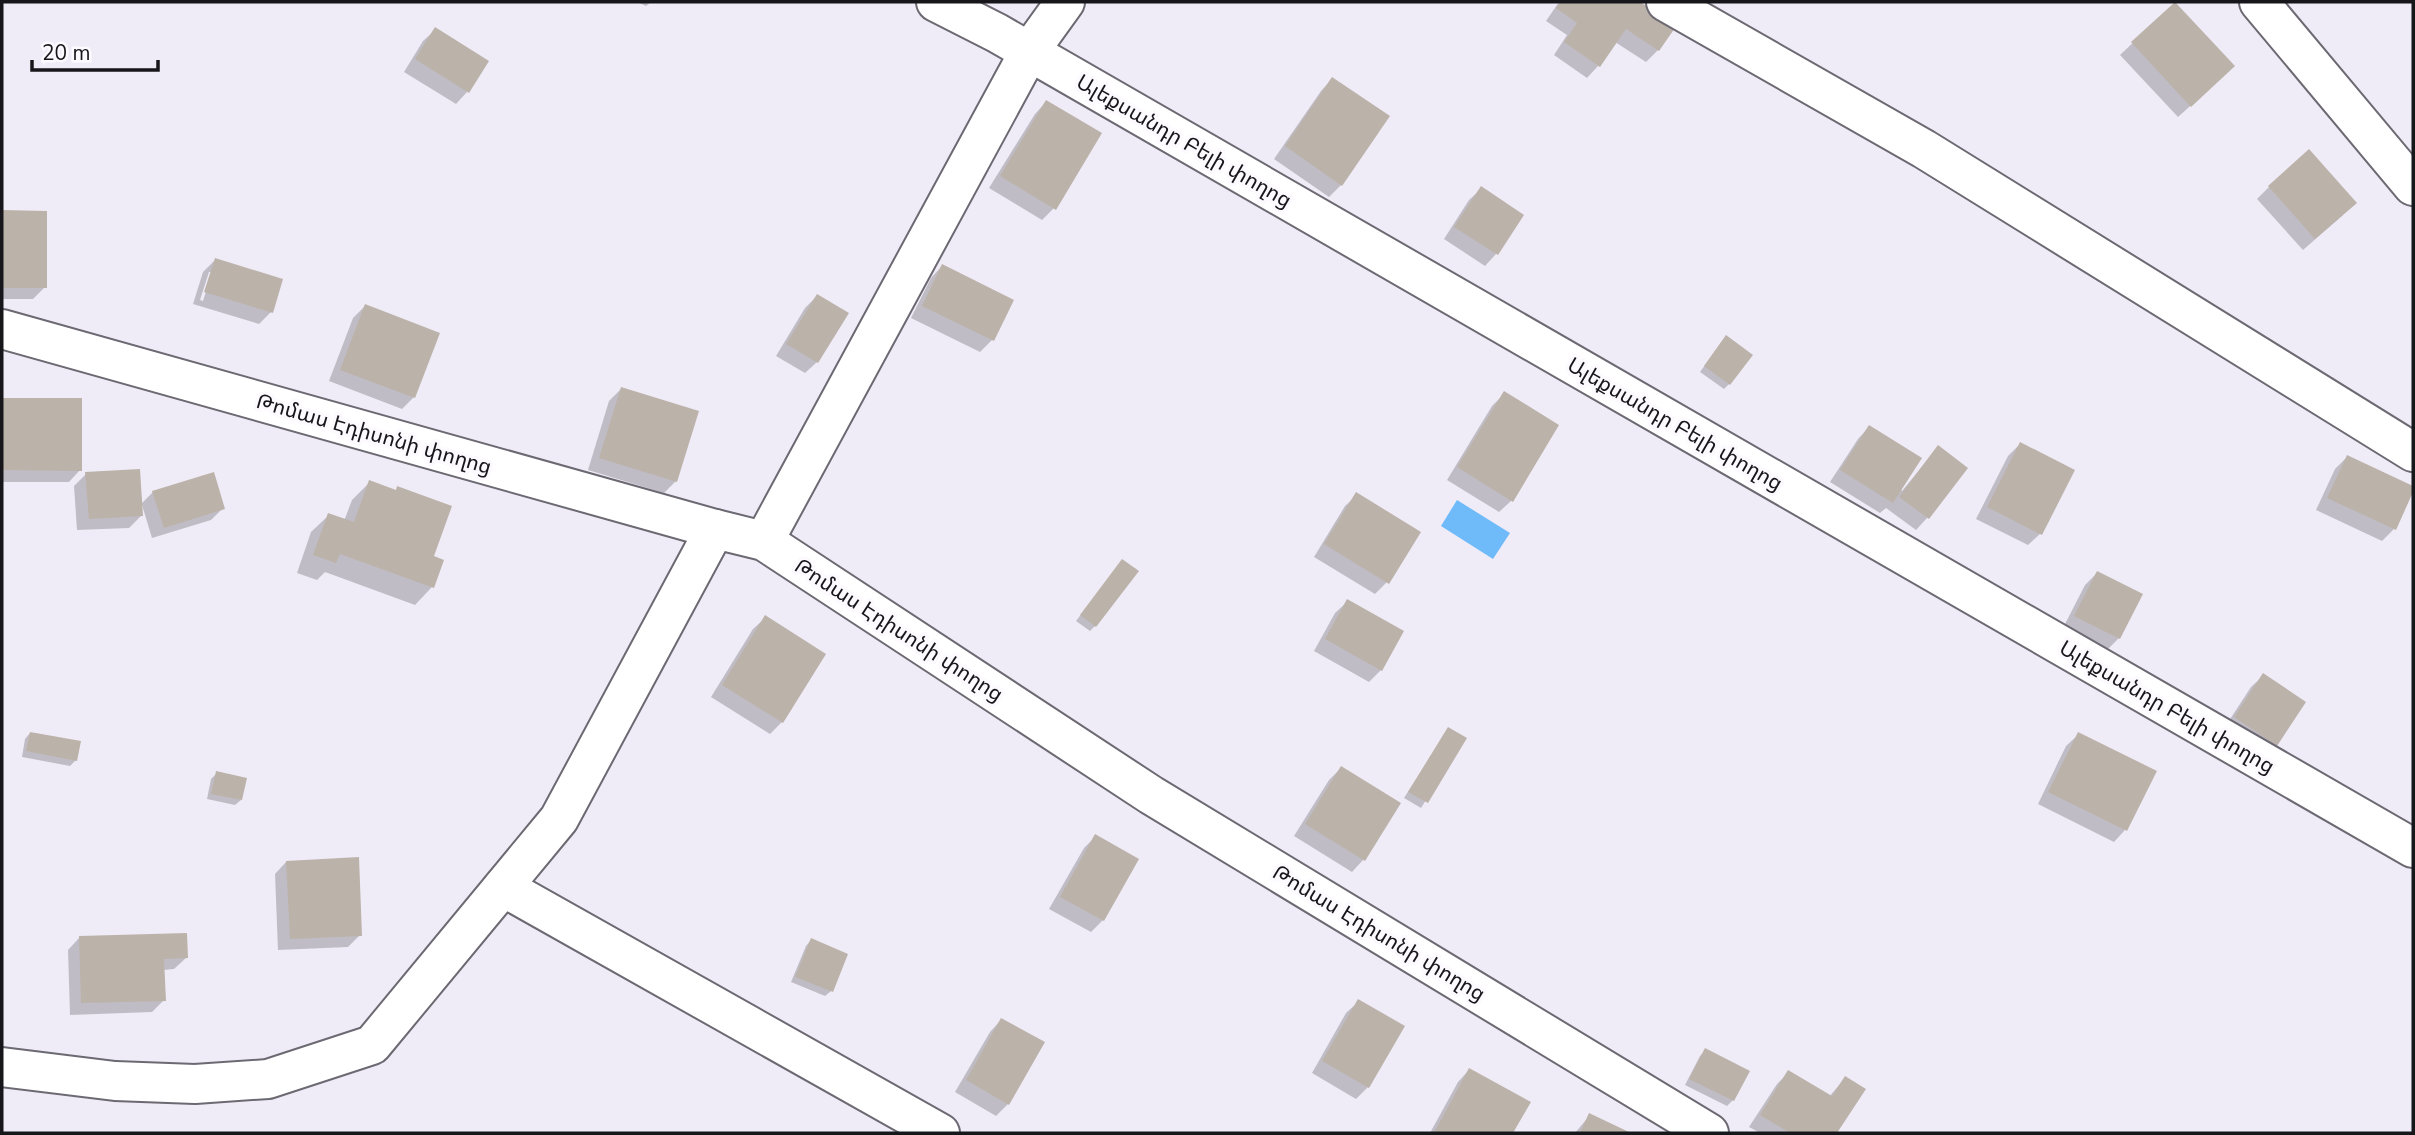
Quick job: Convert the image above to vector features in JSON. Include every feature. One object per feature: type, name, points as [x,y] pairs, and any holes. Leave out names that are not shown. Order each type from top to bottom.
[{"type":"street","name":"Ալեքսանդր Բելի փողոց","points":[[936,2],[1029,52],[2413,848]]},
{"type":"street","points":[[764,541],[1029,52],[1065,2]]},
{"type":"street","points":[[1666,2],[1924,149],[2413,452]]},
{"type":"street","points":[[2259,2],[2413,186]]},
{"type":"street","name":"Թոմաս Էդիսոնի փողոց","points":[[2,329],[715,530],[764,541],[1151,795],[1709,1133]]},
{"type":"street","points":[[2,1067],[115,1081],[195,1084],[268,1079],[372,1045],[559,819],[715,530]]},
{"type":"street","points":[[503,887],[940,1133]]},
{"type":"water","points":[[1457,500],[1510,533],[1493,559],[1441,526]]},
{"type":"building","points":[[1561,2],[1640,2],[1677,25],[1659,51],[1626,29],[1600,67],[1564,42],[1577,23],[1556,8]]},
{"type":"building","points":[[2175,2],[2235,66],[2191,107],[2131,42]]},
{"type":"building","points":[[435,27],[489,61],[469,93],[415,59]]},
{"type":"building","points":[[1332,77],[1390,116],[1342,186],[1285,146]]},
{"type":"building","points":[[1046,100],[1102,133],[1056,210],[1000,176]]},
{"type":"building","points":[[2309,149],[2357,203],[2315,239],[2268,186]]},
{"type":"building","points":[[1481,186],[1524,215],[1498,255],[1454,227]]},
{"type":"building","points":[[2,210],[47,211],[47,288],[2,288]]},
{"type":"building","points":[[215,258],[283,279],[273,313],[204,292]]},
{"type":"building","points":[[942,264],[1014,300],[994,341],[922,306]]},
{"type":"building","points":[[817,294],[849,313],[818,363],[786,344]]},
{"type":"building","points":[[365,304],[440,333],[415,398],[340,370]]},
{"type":"building","points":[[1726,335],[1753,355],[1730,385],[1704,366]]},
{"type":"building","points":[[621,387],[699,411],[677,482],[599,458]]},
{"type":"building","points":[[1504,391],[1559,425],[1513,502],[1457,467]]},
{"type":"building","points":[[2,398],[82,398],[82,471],[2,470]]},
{"type":"building","points":[[1869,425],[1922,458],[1893,503],[1840,470]]},
{"type":"building","points":[[2020,442],[2075,470],[2042,535],[1987,507]]},
{"type":"building","points":[[1938,445],[1968,468],[1929,519],[1899,497]]},
{"type":"building","points":[[2347,455],[2413,486],[2413,492],[2396,530],[2327,498]]},
{"type":"building","points":[[140,469],[143,516],[89,519],[85,472]]},
{"type":"building","points":[[214,472],[225,509],[164,528],[152,491]]},
{"type":"building","points":[[369,480],[396,490],[397,486],[452,506],[434,556],[444,560],[434,588],[340,554],[336,563],[313,555],[328,513],[354,522]]},
{"type":"building","points":[[1356,492],[1421,532],[1389,584],[1324,544]]},
{"type":"building","points":[[1122,559],[1139,571],[1096,627],[1080,615]]},
{"type":"building","points":[[2097,571],[2143,594],[2120,639],[2074,616]]},
{"type":"building","points":[[1347,599],[1404,631],[1382,671],[1325,639]]},
{"type":"building","points":[[765,615],[826,654],[783,723],[722,685]]},
{"type":"building","points":[[2263,673],[2306,702],[2277,746],[2234,717]]},
{"type":"building","points":[[1448,727],[1467,738],[1428,803],[1408,792]]},
{"type":"building","points":[[30,732],[81,741],[77,761],[26,751]]},
{"type":"building","points":[[2078,732],[2157,771],[2127,831],[2048,792]]},
{"type":"building","points":[[1341,766],[1401,803],[1365,861],[1305,824]]},
{"type":"building","points":[[216,771],[247,778],[242,800],[211,794]]},
{"type":"building","points":[[1095,834],[1139,859],[1104,921],[1060,897]]},
{"type":"building","points":[[359,857],[362,936],[290,939],[286,861]]},
{"type":"building","points":[[187,933],[188,958],[164,959],[166,1001],[81,1003],[79,936]]},
{"type":"building","points":[[811,938],[848,954],[833,992],[795,977]]},
{"type":"building","points":[[1358,999],[1405,1026],[1369,1088],[1322,1061]]},
{"type":"building","points":[[1001,1018],[1045,1042],[1009,1105],[966,1080]]},
{"type":"building","points":[[1705,1048],[1750,1071],[1734,1101],[1689,1079]]},
{"type":"building","points":[[1469,1068],[1531,1102],[1513,1133],[1434,1133]]},
{"type":"building","points":[[1788,1070],[1832,1096],[1845,1076],[1866,1089],[1837,1133],[1790,1133],[1760,1115]]},
{"type":"building","points":[[1589,1113],[1631,1133],[1580,1133]]}]
